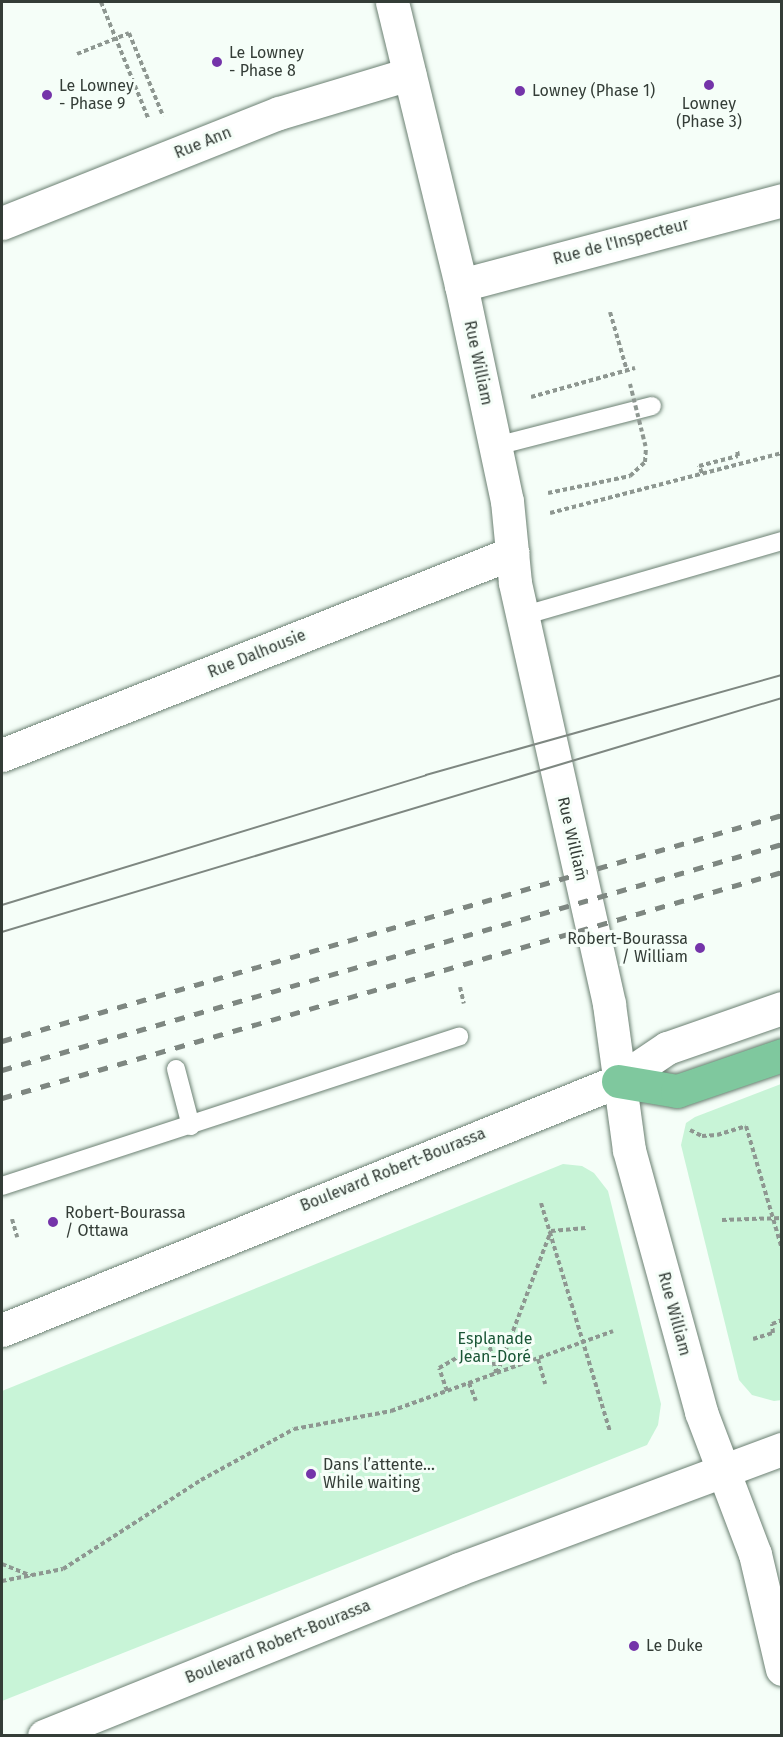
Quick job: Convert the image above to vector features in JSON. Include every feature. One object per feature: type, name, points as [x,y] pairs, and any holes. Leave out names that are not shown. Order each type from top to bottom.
[{"type":"highway","points":[[618,1080],[677,1091],[782,1055]]},
{"type":"street","name":"Rue William","points":[[392,2],[461,285],[496,446],[507,501],[522,616],[609,1004],[618,1080],[637,1180],[701,1412],[755,1554],[782,1669]]},
{"type":"street","name":"Rue Ann","points":[[2,223],[279,113],[409,74]]},
{"type":"street","name":"Rue de l'Inspecteur","points":[[461,285],[782,200]]},
{"type":"street","name":"Rue Dalhousie","points":[[2,755],[512,553]]},
{"type":"street","name":"Boulevard Robert-Bourassa","points":[[2,1330],[618,1080],[668,1048],[782,1008]]},
{"type":"street","name":"Boulevard Robert-Bourassa","points":[[44,1736],[459,1569],[723,1468],[782,1449]]},
{"type":"lane","points":[[496,446],[652,406]]},
{"type":"lane","points":[[522,616],[782,541]]},
{"type":"lane","points":[[2,1185],[191,1126],[459,1037]]},
{"type":"lane","points":[[176,1069],[191,1126]]},
{"type":"path","points":[[101,2],[151,124]]},
{"type":"path","points":[[77,54],[129,33],[164,119]]},
{"type":"path","points":[[543,494],[630,476],[645,462],[646,448],[610,312]]},
{"type":"path","points":[[531,397],[635,368]]},
{"type":"path","points":[[702,473],[699,466],[738,456],[737,450]]},
{"type":"path","points":[[546,514],[782,453]]},
{"type":"path","points":[[690,1130],[702,1136],[717,1135],[746,1126],[782,1250]]},
{"type":"path","points":[[541,1203],[610,1431]]},
{"type":"path","points":[[722,1220],[782,1218]]},
{"type":"path","points":[[551,1231],[586,1228]]},
{"type":"path","points":[[496,1373],[551,1231]]},
{"type":"path","points":[[753,1339],[773,1333],[772,1324],[782,1320]]},
{"type":"path","points":[[2,1581],[63,1569],[201,1480],[294,1429],[391,1411],[613,1331]]},
{"type":"path","points":[[447,1391],[439,1368],[488,1340],[496,1373]]},
{"type":"path","points":[[538,1359],[545,1384]]},
{"type":"path","points":[[469,1383],[476,1401]]},
{"type":"path","points":[[2,1564],[32,1576]]},
{"type":"green space","points":[[781,1084],[782,1400],[774,1401],[752,1395],[739,1380],[681,1145],[686,1123],[695,1117]]},
{"type":"green space","name":"Esplanade Jean-Doré","points":[[563,1164],[582,1166],[594,1173],[608,1191],[661,1404],[658,1425],[647,1445],[2,1701],[2,1391]]},
{"type":"tram line","points":[[2,905],[426,775],[782,675]]},
{"type":"tram line","points":[[2,932],[782,698]]},
{"type":"railway","points":[[2,1041],[782,815]]},
{"type":"railway","points":[[2,1070],[782,844]]},
{"type":"railway","points":[[2,1098],[782,872]]},
{"type":"place","name":"Le Lowney - Phase 8","points":[[217,62]]},
{"type":"place","name":"Lowney (Phase 3)","points":[[709,85]]},
{"type":"place","name":"Lowney (Phase 1)","points":[[520,91]]},
{"type":"place","name":"Le Lowney - Phase 9","points":[[47,95]]},
{"type":"place","name":"Robert-Bourassa / William","points":[[700,948]]},
{"type":"place","name":"Robert-Bourassa / Ottawa","points":[[53,1222]]},
{"type":"place","name":"Dans l’attente… While waiting","points":[[311,1474]]},
{"type":"place","name":"Le Duke","points":[[634,1646]]}]
